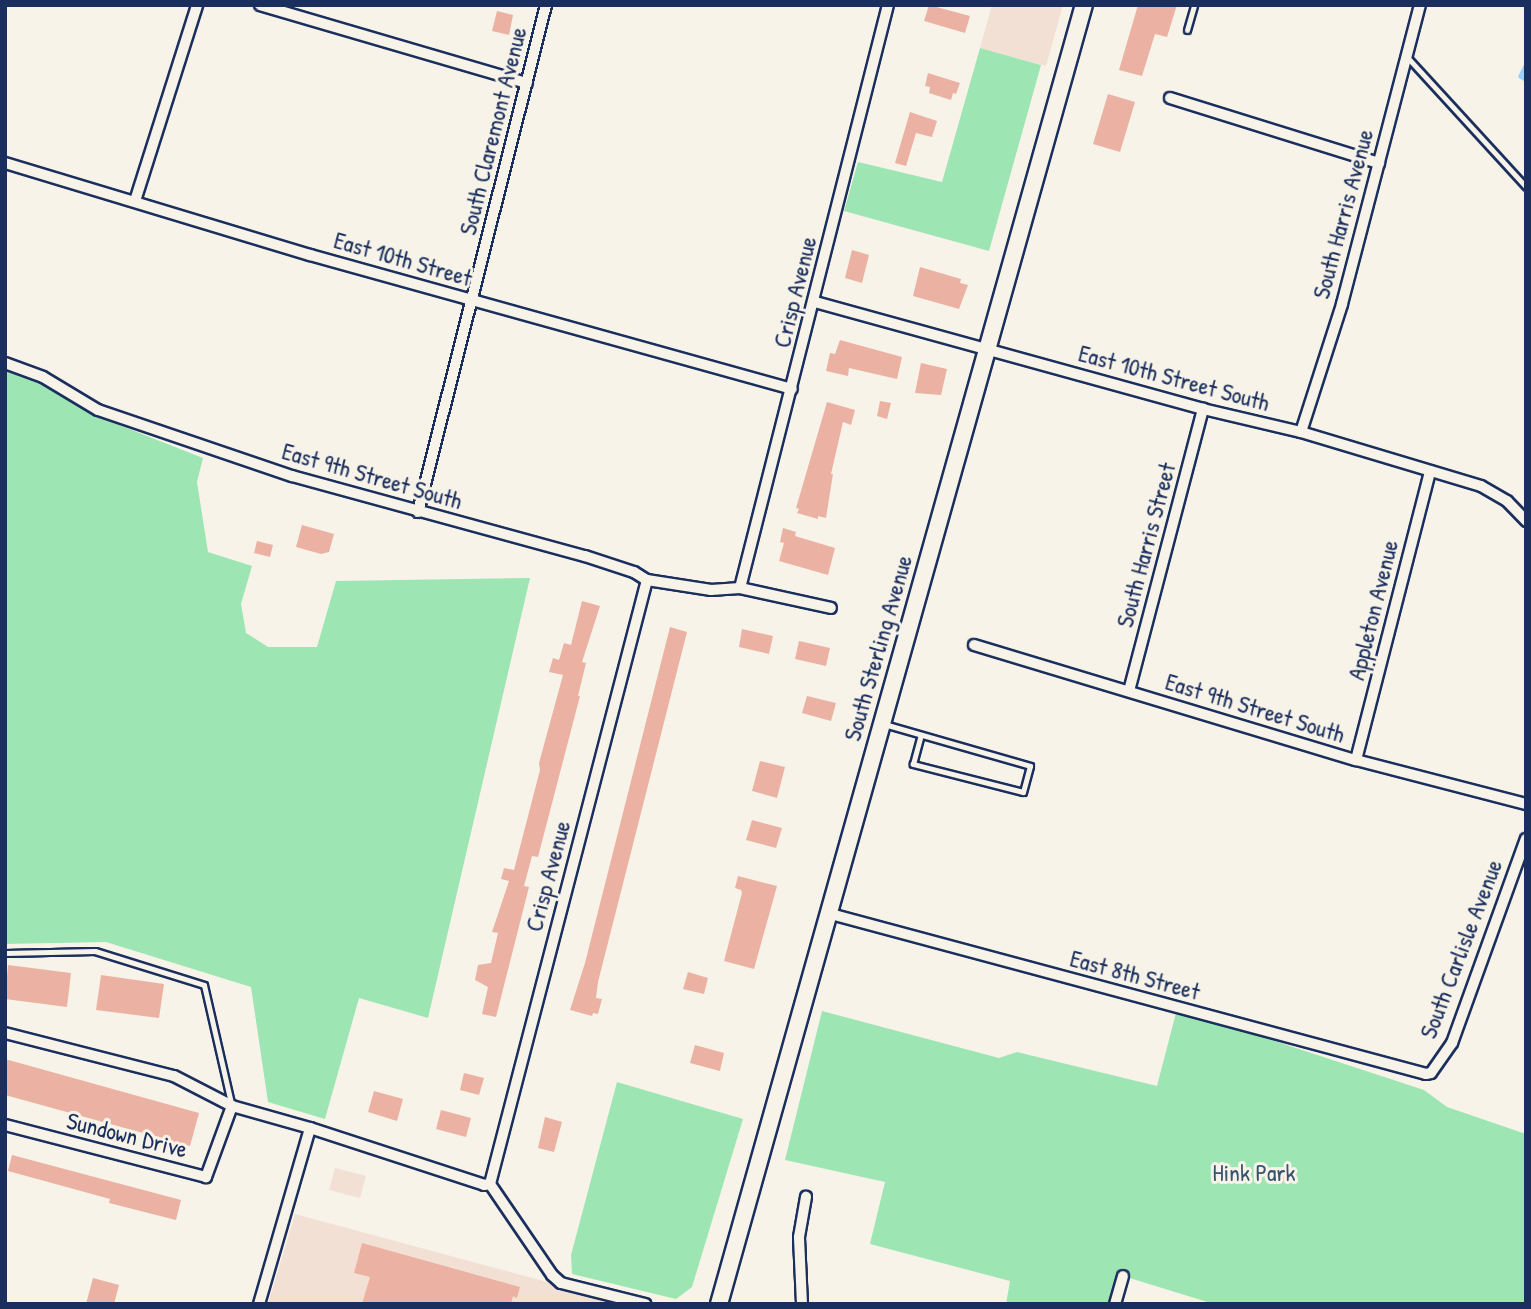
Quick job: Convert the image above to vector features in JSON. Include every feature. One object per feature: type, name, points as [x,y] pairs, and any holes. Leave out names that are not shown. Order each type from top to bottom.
[{"type":"main road","name":"South Sterling Avenue","points":[[719,1304],[1082,6]]},
{"type":"street","points":[[135,201],[197,5]]},
{"type":"street","points":[[260,5],[527,83]]},
{"type":"street","name":"South Claremont Avenue","points":[[418,512],[547,5]]},
{"type":"street","name":"Crisp Avenue","points":[[740,588],[815,302],[888,5]]},
{"type":"street","name":"South Harris Avenue","points":[[1301,432],[1342,304],[1420,5]]},
{"type":"street","points":[[1170,98],[1379,163]]},
{"type":"street","name":"East 10th Street","points":[[5,163],[472,300],[792,389]]},
{"type":"street","name":"East 10th Street South","points":[[815,302],[1203,409],[1301,432],[1481,486],[1507,501],[1526,521]]},
{"type":"street","name":"East 9th Street South","points":[[5,363],[43,377],[98,410],[138,426],[292,477],[585,556],[634,572],[647,580],[711,590],[740,588],[831,608]]},
{"type":"street","name":"South Harris Street","points":[[1129,691],[1203,409]]},
{"type":"street","name":"Appleton Avenue","points":[[1356,760],[1430,471]]},
{"type":"street","name":"Crisp Avenue","points":[[490,1184],[647,580]]},
{"type":"street","name":"East 9th Street South","points":[[974,645],[1356,760],[1526,804]]},
{"type":"street","name":"South Carlisle Avenue","points":[[1431,1073],[1452,1043],[1526,839]]},
{"type":"street","name":"East 8th Street","points":[[827,913],[1203,1016],[1426,1074],[1431,1073]]},
{"type":"street","points":[[5,1033],[174,1076],[232,1106],[310,1128],[484,1185],[490,1184],[552,1275],[561,1283],[645,1304]]},
{"type":"street","name":"Sundown Drive","points":[[5,1125],[206,1177],[232,1106]]},
{"type":"street","points":[[259,1304],[310,1128]]},
{"type":"street","points":[[802,1304],[799,1237],[806,1197]]},
{"type":"street","points":[[1115,1304],[1123,1276]]},
{"type":"lane","points":[[1187,30],[1194,5]]},
{"type":"lane","points":[[1407,58],[1526,187]]},
{"type":"lane","points":[[881,723],[1030,766],[1023,792],[913,764],[921,735]]},
{"type":"lane","points":[[5,953],[95,951],[204,985],[232,1106]]},
{"type":"shaded area","points":[[992,5],[1063,5],[1046,66],[980,48]]},
{"type":"shaded area","points":[[335,1168],[366,1176],[360,1198],[329,1190]]},
{"type":"shaded area","points":[[295,1214],[629,1304],[268,1304]]},
{"type":"green space","points":[[980,48],[1041,65],[989,251],[844,211],[858,162],[942,182]]},
{"type":"green space","points":[[5,369],[44,382],[109,421],[203,458],[197,482],[208,552],[252,566],[241,604],[246,633],[268,647],[317,647],[336,581],[530,578],[428,1018],[359,998],[325,1119],[268,1102],[251,987],[106,942],[5,944]]},
{"type":"green space","name":"Hink Park","points":[[1177,1009],[1424,1090],[1447,1107],[1526,1134],[1526,1304],[1214,1304],[1123,1276],[1115,1304],[1006,1304],[1010,1281],[870,1244],[885,1182],[785,1160],[822,1011],[999,1058],[1017,1052],[1157,1086]]},
{"type":"green space","points":[[617,1082],[743,1119],[692,1287],[676,1299],[572,1274],[571,1255]]},
{"type":"building","points":[[929,5],[970,16],[965,33],[924,21]]},
{"type":"building","points":[[1138,5],[1177,5],[1167,37],[1155,34],[1142,76],[1119,70]]},
{"type":"building","points":[[497,11],[513,15],[509,35],[492,31]]},
{"type":"building","points":[[928,73],[960,83],[951,100],[929,93],[930,87],[925,86]]},
{"type":"building","points":[[1108,94],[1135,102],[1120,152],[1093,144]]},
{"type":"building","points":[[910,112],[937,121],[932,137],[916,133],[906,166],[895,163]]},
{"type":"building","points":[[852,250],[869,255],[862,283],[845,278]]},
{"type":"building","points":[[920,267],[961,279],[960,283],[968,285],[959,309],[913,296]]},
{"type":"building","points":[[840,340],[902,357],[897,379],[849,368],[848,376],[826,371],[830,353],[835,354]]},
{"type":"building","points":[[921,363],[947,369],[941,395],[915,393]]},
{"type":"building","points":[[880,401],[891,403],[887,419],[877,416]]},
{"type":"building","points":[[827,402],[855,410],[851,425],[843,422],[831,474],[826,518],[818,516],[818,519],[797,513],[799,509],[796,508]]},
{"type":"building","points":[[302,525],[334,534],[329,552],[321,554],[296,547]]},
{"type":"building","points":[[783,528],[796,532],[795,536],[835,548],[828,575],[779,561],[784,543],[780,542]]},
{"type":"building","points":[[257,541],[273,545],[270,557],[254,553]]},
{"type":"building","points":[[582,601],[600,606],[582,662],[586,663],[580,696],[538,857],[532,856],[524,886],[529,887],[496,1017],[482,1014],[488,987],[475,980],[478,965],[491,963],[498,933],[492,932],[509,881],[501,879],[504,868],[514,870],[540,770],[539,763],[563,675],[549,672],[553,658],[559,660],[564,643],[571,645]]},
{"type":"building","points":[[670,627],[687,632],[598,982],[596,998],[602,999],[598,1014],[593,1013],[592,1016],[570,1010],[585,963]]},
{"type":"building","points":[[742,629],[773,636],[769,654],[739,647]]},
{"type":"building","points":[[799,641],[830,648],[826,666],[795,659]]},
{"type":"building","points":[[807,696],[836,703],[831,721],[802,713]]},
{"type":"building","points":[[760,761],[785,767],[777,798],[752,791]]},
{"type":"building","points":[[752,820],[782,828],[776,848],[746,840]]},
{"type":"building","points":[[738,876],[777,886],[754,969],[724,961],[742,893],[735,888]]},
{"type":"building","points":[[8,965],[71,973],[67,1007],[5,999]]},
{"type":"building","points":[[688,972],[708,978],[704,994],[683,989]]},
{"type":"building","points":[[101,975],[164,984],[159,1018],[96,1010]]},
{"type":"building","points":[[695,1045],[724,1053],[720,1071],[690,1063]]},
{"type":"building","points":[[5,1059],[199,1113],[190,1146],[5,1095]]},
{"type":"building","points":[[464,1073],[484,1078],[479,1095],[460,1090]]},
{"type":"building","points":[[374,1091],[403,1099],[397,1121],[368,1112]]},
{"type":"building","points":[[441,1110],[471,1118],[466,1137],[436,1129]]},
{"type":"building","points":[[545,1117],[562,1122],[554,1152],[538,1148]]},
{"type":"building","points":[[12,1155],[181,1200],[176,1220],[109,1203],[110,1199],[8,1171]]},
{"type":"building","points":[[362,1243],[520,1287],[517,1298],[513,1296],[511,1304],[362,1304],[370,1277],[354,1273]]},
{"type":"building","points":[[93,1278],[119,1285],[114,1304],[86,1304]]},
{"type":"waterway","points":[[1526,66],[1521,76],[1526,79]]}]
